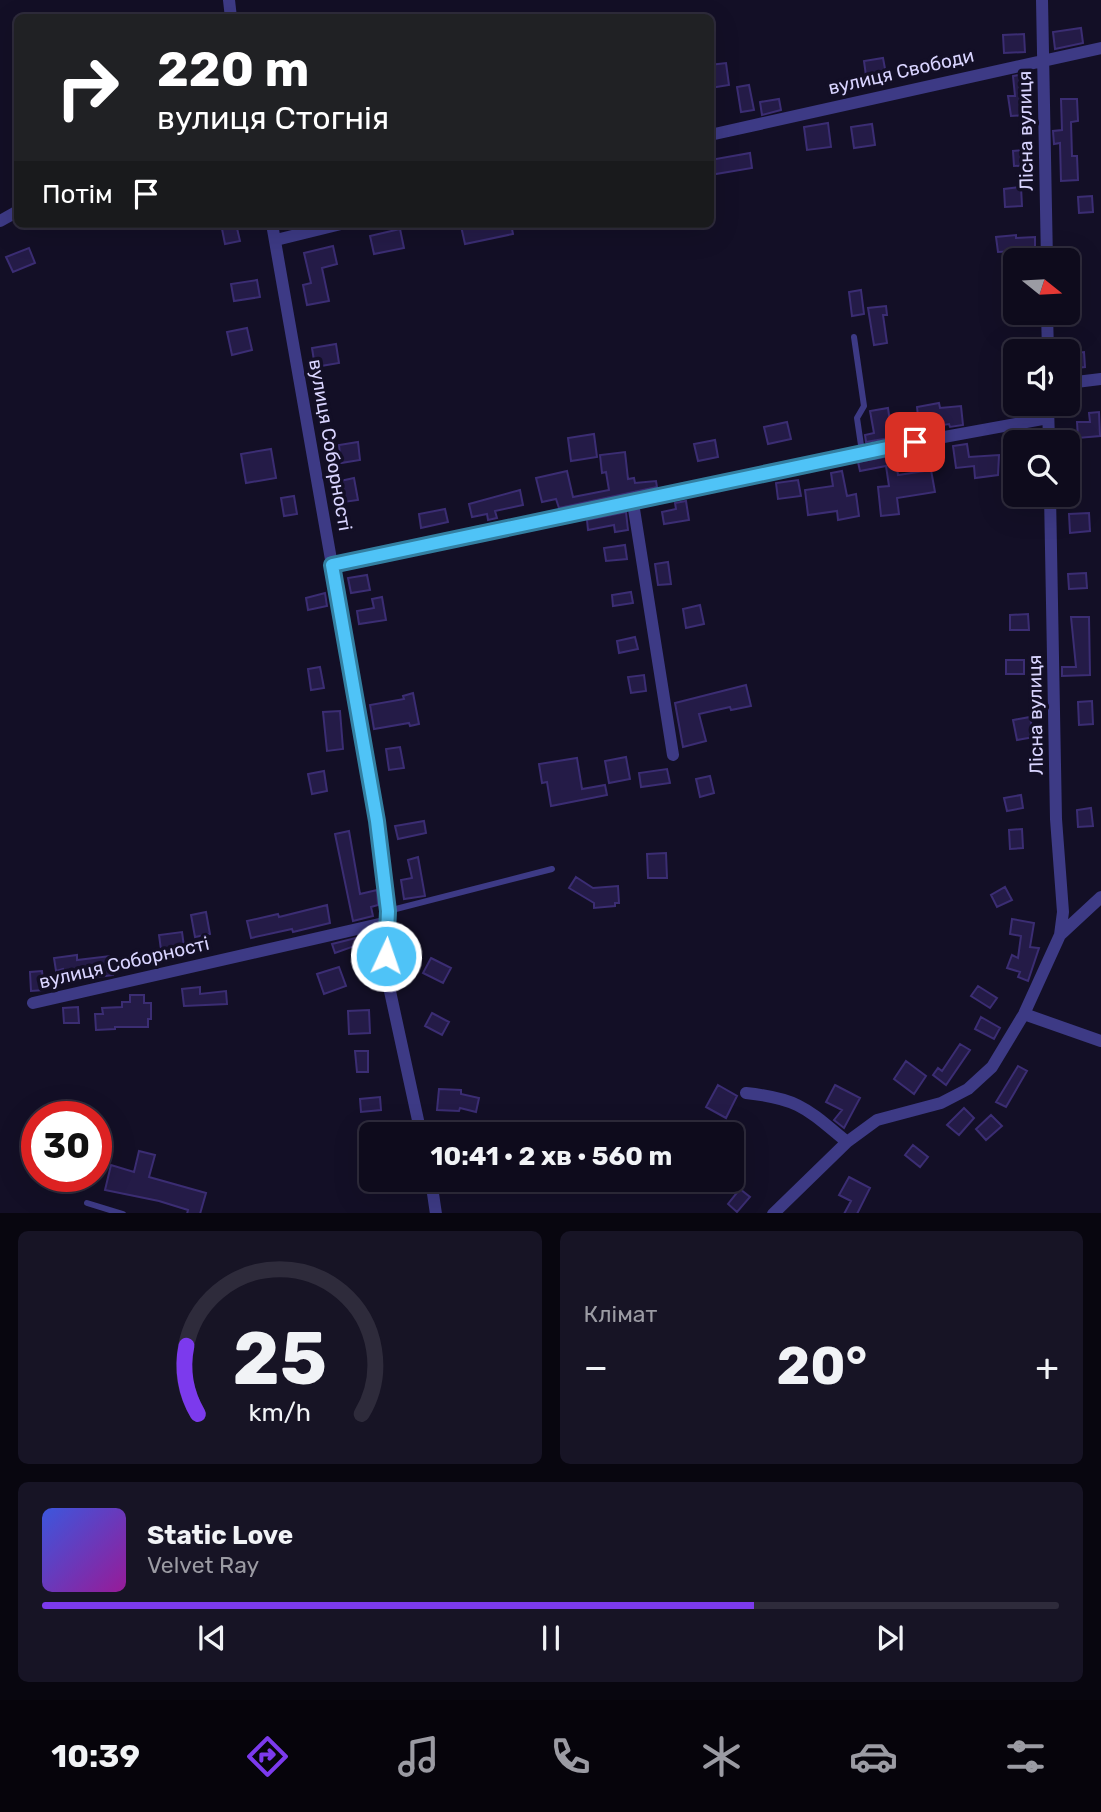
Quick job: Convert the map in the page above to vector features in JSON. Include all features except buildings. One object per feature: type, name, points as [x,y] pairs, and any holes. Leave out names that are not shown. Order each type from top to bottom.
[{"type":"street","name":"Лісна вулиця","points":[[1042,0],[1046,248]]},
{"type":"street","name":"вулиця Свободи","points":[[714,134],[1044,58],[1101,48]]},
{"type":"street","name":"вулиця Соборності","points":[[273,228],[377,821],[388,916],[386,956],[391,1009],[418,1122]]},
{"type":"street","points":[[276,240],[325,228]]},
{"type":"street","points":[[1080,382],[1101,379]]},
{"type":"street","points":[[332,565],[1025,416]]},
{"type":"street","points":[[633,502],[673,755]]},
{"type":"street","name":"Лісна вулиця","points":[[1050,507],[1056,819],[1063,912],[1060,935]]},
{"type":"street","points":[[773,1213],[847,1142],[877,1120],[941,1103],[968,1089],[992,1067],[1024,1014],[1060,935],[1101,897]]},
{"type":"street","name":"вулиця Соборності","points":[[33,1003],[388,916]]},
{"type":"street","points":[[1024,1014],[1101,1041]]},
{"type":"street","points":[[746,1093],[779,1097],[801,1105],[847,1142]]},
{"type":"street","points":[[432,1192],[436,1213]]},
{"type":"lane","points":[[854,337],[864,406],[857,418],[862,452]]},
{"type":"lane","points":[[388,916],[551,869]]},
{"type":"lane","points":[[87,1203],[123,1213]]},
{"type":"route","points":[[386,956],[388,911],[377,821],[332,565],[915,442]]}]
